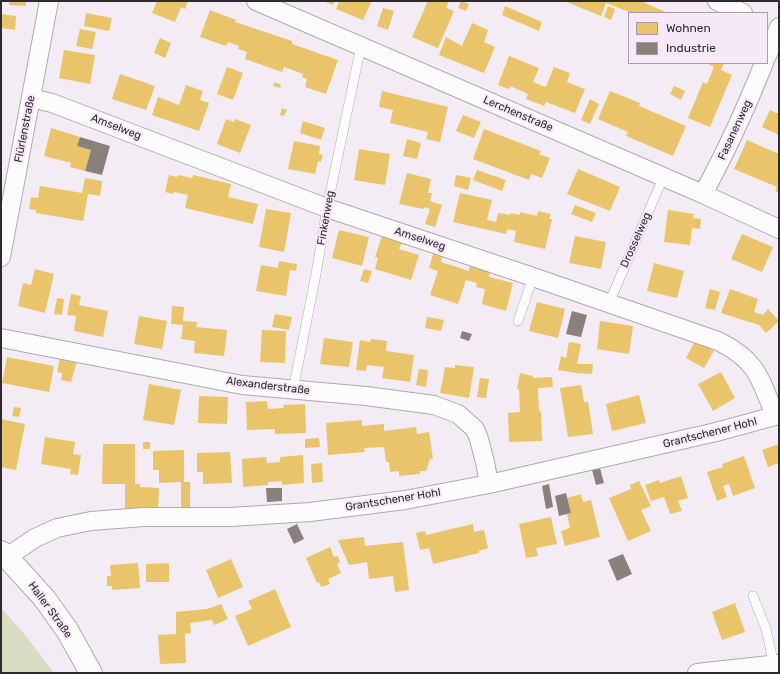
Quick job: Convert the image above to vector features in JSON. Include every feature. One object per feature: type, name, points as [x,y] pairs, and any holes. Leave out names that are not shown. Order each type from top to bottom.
[{"type":"street","name":"Flürlenstraße","points":[[1,257],[49,1]]},
{"type":"street","name":"Lerchenstraße","points":[[256,1],[703,194],[779,229]]},
{"type":"street","points":[[717,1],[741,12]]},
{"type":"street","points":[[768,52],[775,27]]},
{"type":"street","name":"Fasanenweg","points":[[703,194],[725,154],[751,97],[764,64]]},
{"type":"street","name":"Amselweg","points":[[31,98],[52,103],[327,208],[696,332],[718,341],[733,348],[744,357],[755,370],[777,416]]},
{"type":"street","name":"Alexanderstraße","points":[[1,338],[242,385],[366,396],[434,404],[458,414],[475,429],[486,462],[489,484]]},
{"type":"street","name":"Grantschener Hohl","points":[[4,554],[57,528],[91,521],[144,517],[230,517],[310,512],[405,500],[489,484],[716,432],[777,416]]},
{"type":"street","name":"Haller Straße","points":[[4,554],[44,598],[67,630],[91,673]]},
{"type":"street","points":[[697,673],[777,664]]},
{"type":"lane","name":"Finkenweg","points":[[293,390],[316,274],[327,208],[360,46]]},
{"type":"lane","name":"Drosselweg","points":[[609,303],[663,178]]},
{"type":"lane","points":[[518,321],[533,277]]},
{"type":"lane","points":[[753,596],[766,629],[777,664]]},
{"type":"green space","points":[[1,608],[26,636],[54,673],[1,673]]},
{"type":"building: Wohnen","points":[[10,1],[26,1],[26,6],[9,5]]},
{"type":"building: Wohnen","points":[[157,1],[188,1],[185,9],[181,7],[175,22],[152,13]]},
{"type":"building: Wohnen","points":[[323,1],[335,1],[333,5]]},
{"type":"building: Wohnen","points":[[339,1],[372,1],[363,20],[336,9]]},
{"type":"building: Wohnen","points":[[428,1],[449,1],[446,8],[454,11],[438,48],[412,37]]},
{"type":"building: Wohnen","points":[[461,1],[469,4],[466,11],[458,8]]},
{"type":"building: Wohnen","points":[[564,1],[641,1],[666,12],[629,12],[606,3],[601,16]]},
{"type":"building: Wohnen","points":[[505,6],[542,22],[539,31],[502,15]]},
{"type":"building: Wohnen","points":[[608,6],[615,9],[611,20],[604,17]]},
{"type":"building: Wohnen","points":[[383,8],[394,11],[388,30],[377,26]]},
{"type":"building: Wohnen","points":[[210,10],[236,20],[235,22],[292,41],[292,44],[338,60],[326,94],[305,87],[307,79],[302,77],[303,74],[284,67],[282,72],[245,59],[247,52],[238,49],[239,46],[228,42],[226,46],[200,37]]},
{"type":"building: Wohnen","points":[[86,13],[112,18],[109,31],[84,26]]},
{"type":"building: Wohnen","points":[[1,14],[16,16],[15,30],[1,28]]},
{"type":"building: Wohnen","points":[[472,23],[488,30],[484,42],[495,47],[484,73],[439,55],[446,37],[462,46]]},
{"type":"building: Wohnen","points":[[80,29],[96,32],[92,49],[76,46]]},
{"type":"building: Wohnen","points":[[160,38],[171,43],[165,58],[154,53]]},
{"type":"building: Wohnen","points":[[64,50],[95,55],[90,84],[59,78]]},
{"type":"building: Wohnen","points":[[509,56],[539,68],[533,82],[546,87],[554,67],[570,73],[567,82],[585,89],[575,113],[546,102],[544,106],[526,99],[528,94],[510,86],[509,89],[498,85]]},
{"type":"building: Wohnen","points":[[708,64],[724,64],[721,70],[732,75],[710,127],[688,118],[703,82],[707,84],[714,67]]},
{"type":"building: Wohnen","points":[[227,67],[243,73],[233,100],[217,94]]},
{"type":"building: Wohnen","points":[[120,74],[155,86],[146,110],[112,99]]},
{"type":"building: Wohnen","points":[[275,82],[281,85],[280,88],[273,86]]},
{"type":"building: Wohnen","points":[[186,85],[203,91],[200,100],[209,103],[199,131],[152,115],[158,97],[179,105]]},
{"type":"building: Wohnen","points":[[674,86],[685,91],[681,100],[670,94]]},
{"type":"building: Wohnen","points":[[382,91],[448,107],[440,142],[426,139],[428,132],[390,123],[393,110],[379,107]]},
{"type":"building: Wohnen","points":[[610,91],[640,103],[639,106],[686,126],[673,156],[626,136],[628,132],[598,119]]},
{"type":"building: Wohnen","points":[[590,99],[599,104],[590,124],[581,120]]},
{"type":"building: Wohnen","points":[[282,108],[287,110],[284,116],[280,115]]},
{"type":"building: Wohnen","points":[[770,110],[779,114],[779,135],[762,127]]},
{"type":"building: Wohnen","points":[[463,115],[481,122],[474,138],[456,131]]},
{"type":"building: Wohnen","points":[[226,119],[234,122],[235,119],[251,125],[240,153],[217,144]]},
{"type":"building: Wohnen","points":[[303,121],[325,128],[321,140],[300,133]]},
{"type":"building: Wohnen","points":[[51,128],[80,137],[77,146],[91,150],[85,171],[70,167],[71,163],[44,156]]},
{"type":"building: Wohnen","points":[[484,129],[541,151],[539,154],[550,158],[542,178],[531,174],[529,180],[473,159]]},
{"type":"building: Wohnen","points":[[407,139],[421,143],[417,159],[403,156]]},
{"type":"building: Wohnen","points":[[747,140],[779,154],[779,193],[775,191],[777,187],[734,169]]},
{"type":"building: Wohnen","points":[[294,141],[320,146],[319,154],[323,155],[321,162],[318,161],[315,174],[288,169]]},
{"type":"building: Wohnen","points":[[359,149],[390,154],[385,185],[354,180]]},
{"type":"building: Wohnen","points":[[578,169],[620,187],[610,211],[567,194]]},
{"type":"building: Wohnen","points":[[477,170],[506,180],[502,191],[473,180]]},
{"type":"building: Wohnen","points":[[407,173],[431,179],[428,193],[432,193],[430,201],[442,205],[435,227],[425,224],[430,209],[399,204]]},
{"type":"building: Wohnen","points":[[169,175],[192,178],[193,175],[231,184],[228,197],[258,204],[253,224],[185,208],[188,195],[165,192]]},
{"type":"building: Wohnen","points":[[456,175],[471,178],[468,190],[454,186]]},
{"type":"building: Wohnen","points":[[85,178],[102,181],[100,196],[88,194],[83,221],[36,213],[36,210],[29,209],[31,197],[38,198],[40,186],[82,193]]},
{"type":"building: Wohnen","points":[[460,193],[492,200],[487,220],[496,222],[498,213],[520,215],[520,212],[537,216],[538,211],[551,214],[549,219],[552,219],[545,249],[514,242],[516,231],[507,229],[506,234],[453,222]]},
{"type":"building: Wohnen","points":[[575,205],[596,213],[592,222],[571,214]]},
{"type":"building: Wohnen","points":[[266,209],[291,213],[284,252],[259,247]]},
{"type":"building: Wohnen","points":[[668,210],[694,214],[693,218],[701,219],[700,229],[692,228],[690,245],[664,242]]},
{"type":"building: Wohnen","points":[[339,230],[369,237],[362,266],[332,258]]},
{"type":"building: Wohnen","points":[[742,234],[773,247],[762,272],[731,259]]},
{"type":"building: Wohnen","points":[[382,236],[402,242],[399,249],[419,255],[411,280],[375,269],[378,258],[375,257]]},
{"type":"building: Wohnen","points":[[575,236],[606,242],[601,269],[569,263]]},
{"type":"building: Wohnen","points":[[434,251],[443,254],[441,262],[469,271],[470,266],[490,272],[489,277],[513,283],[506,311],[482,304],[485,289],[476,287],[477,283],[466,280],[458,304],[430,295],[438,271],[429,268]]},
{"type":"building: Wohnen","points":[[279,261],[297,264],[296,271],[290,270],[286,296],[256,291],[261,265],[278,268]]},
{"type":"building: Wohnen","points":[[654,263],[684,271],[677,298],[647,291]]},
{"type":"building: Wohnen","points":[[35,269],[54,274],[45,313],[18,306],[23,283],[31,285]]},
{"type":"building: Wohnen","points":[[364,269],[372,271],[368,283],[360,281]]},
{"type":"building: Wohnen","points":[[710,289],[720,292],[715,310],[705,308]]},
{"type":"building: Wohnen","points":[[730,289],[758,299],[754,312],[763,315],[768,309],[779,321],[766,333],[759,325],[721,313]]},
{"type":"building: Wohnen","points":[[71,294],[81,296],[79,305],[108,311],[103,337],[74,331],[76,316],[67,315]]},
{"type":"building: Wohnen","points":[[57,298],[64,299],[62,315],[54,314]]},
{"type":"building: Wohnen","points":[[537,302],[565,309],[558,338],[529,331]]},
{"type":"building: Wohnen","points":[[172,306],[184,307],[183,321],[197,322],[196,327],[227,330],[224,356],[194,353],[195,341],[181,339],[183,325],[171,324]]},
{"type":"building: Wohnen","points":[[275,314],[292,317],[289,330],[272,327]]},
{"type":"building: Wohnen","points":[[139,316],[167,321],[162,349],[134,344]]},
{"type":"building: Wohnen","points":[[427,317],[444,320],[441,331],[425,328]]},
{"type":"building: Wohnen","points":[[600,321],[633,326],[629,354],[597,349]]},
{"type":"building: Wohnen","points":[[262,330],[286,331],[285,363],[260,362]]},
{"type":"building: Wohnen","points":[[324,338],[353,342],[349,367],[320,364]]},
{"type":"building: Wohnen","points":[[371,339],[387,341],[386,351],[414,355],[410,382],[382,378],[384,367],[367,365],[366,371],[356,370],[360,340],[370,342]]},
{"type":"building: Wohnen","points":[[695,341],[714,351],[704,368],[686,358]]},
{"type":"building: Wohnen","points":[[569,342],[581,344],[577,364],[593,364],[592,374],[558,370],[561,356],[566,358]]},
{"type":"building: Wohnen","points":[[7,357],[54,366],[49,392],[2,383]]},
{"type":"building: Wohnen","points":[[60,358],[77,361],[71,382],[61,380],[62,373],[57,372]]},
{"type":"building: Wohnen","points":[[455,365],[474,367],[469,398],[440,393],[445,367],[455,368]]},
{"type":"building: Wohnen","points":[[419,369],[428,370],[426,387],[416,385]]},
{"type":"building: Wohnen","points":[[721,372],[735,398],[713,411],[698,384]]},
{"type":"building: Wohnen","points":[[520,373],[533,376],[533,378],[552,377],[553,387],[538,388],[539,412],[541,411],[542,441],[509,442],[508,413],[520,412],[519,389],[517,389]]},
{"type":"building: Wohnen","points":[[480,378],[489,379],[486,398],[477,397]]},
{"type":"building: Wohnen","points":[[149,384],[181,390],[174,425],[143,420]]},
{"type":"building: Wohnen","points":[[581,385],[584,402],[588,402],[593,434],[568,437],[560,388]]},
{"type":"building: Wohnen","points":[[639,395],[646,423],[612,431],[606,404]]},
{"type":"building: Wohnen","points":[[199,396],[228,397],[227,424],[198,423]]},
{"type":"building: Wohnen","points":[[267,401],[268,409],[284,408],[283,405],[305,404],[306,433],[275,434],[275,429],[247,430],[246,402]]},
{"type":"building: Wohnen","points":[[14,407],[21,408],[19,417],[12,416]]},
{"type":"building: Wohnen","points":[[1,419],[25,424],[16,470],[1,467]]},
{"type":"building: Wohnen","points":[[362,420],[362,426],[384,424],[384,431],[416,427],[417,434],[429,432],[433,459],[430,459],[426,471],[420,471],[420,474],[399,476],[399,471],[390,472],[389,462],[386,462],[384,447],[364,448],[365,452],[328,455],[326,423]]},
{"type":"building: Wohnen","points":[[45,437],[75,442],[73,454],[81,455],[78,475],[70,474],[71,469],[41,464]]},
{"type":"building: Wohnen","points":[[319,438],[320,447],[305,448],[305,439]]},
{"type":"building: Wohnen","points":[[143,442],[150,442],[150,449],[143,449]]},
{"type":"building: Wohnen","points":[[103,444],[135,444],[135,484],[140,484],[140,487],[159,488],[158,509],[125,508],[125,484],[102,484]]},
{"type":"building: Wohnen","points":[[779,444],[779,463],[768,467],[762,450]]},
{"type":"building: Wohnen","points":[[184,450],[184,482],[190,482],[190,508],[181,508],[181,482],[159,483],[159,470],[153,470],[153,451]]},
{"type":"building: Wohnen","points":[[230,452],[232,483],[203,484],[203,472],[197,472],[197,453]]},
{"type":"building: Wohnen","points":[[303,455],[304,483],[282,485],[282,481],[268,482],[268,485],[243,487],[242,459],[266,457],[267,463],[280,462],[280,457]]},
{"type":"building: Wohnen","points":[[744,456],[755,488],[733,496],[729,484],[723,486],[727,497],[717,501],[707,472],[723,467],[722,464]]},
{"type":"building: Wohnen","points":[[322,463],[323,482],[312,483],[311,464]]},
{"type":"building: Wohnen","points":[[681,476],[688,498],[678,501],[682,511],[670,514],[664,497],[651,501],[645,485],[659,480],[660,483]]},
{"type":"building: Wohnen","points":[[639,481],[651,506],[641,510],[651,531],[628,541],[609,498],[631,489],[630,485]]},
{"type":"building: Wohnen","points":[[581,494],[583,502],[591,500],[600,537],[565,546],[561,531],[570,528],[567,514],[571,513],[567,498]]},
{"type":"building: Wohnen","points":[[551,517],[557,544],[536,548],[538,556],[526,558],[519,524]]},
{"type":"building: Wohnen","points":[[473,524],[474,532],[484,530],[488,548],[479,551],[479,553],[433,564],[429,548],[420,550],[416,533],[425,531],[426,535]]},
{"type":"building: Wohnen","points":[[364,537],[365,546],[403,542],[409,590],[395,592],[393,576],[369,579],[367,562],[349,565],[338,540]]},
{"type":"building: Wohnen","points":[[330,547],[334,557],[338,556],[340,562],[337,564],[341,573],[328,579],[330,584],[321,587],[319,582],[317,583],[306,558]]},
{"type":"building: Wohnen","points":[[231,559],[243,587],[218,598],[206,570]]},
{"type":"building: Wohnen","points":[[138,563],[140,588],[112,590],[112,586],[107,586],[107,576],[111,576],[110,565]]},
{"type":"building: Wohnen","points":[[169,563],[169,582],[146,582],[146,564]]},
{"type":"building: Wohnen","points":[[275,589],[291,627],[248,646],[235,616],[252,609],[248,601]]},
{"type":"building: Wohnen","points":[[735,603],[745,632],[722,640],[712,612]]},
{"type":"building: Wohnen","points":[[221,604],[228,619],[214,625],[212,620],[190,623],[191,633],[185,634],[186,663],[160,664],[158,635],[176,634],[176,612],[207,609]]},
{"type":"building: Industrie","points":[[80,137],[110,146],[102,175],[85,171],[91,150],[77,146]]},
{"type":"building: Industrie","points":[[572,311],[587,315],[581,337],[566,334]]},
{"type":"building: Industrie","points":[[462,331],[472,334],[469,341],[460,338]]},
{"type":"building: Industrie","points":[[600,468],[604,483],[596,485],[592,470]]},
{"type":"building: Industrie","points":[[549,484],[553,507],[546,509],[542,486]]},
{"type":"building: Industrie","points":[[266,488],[282,488],[282,501],[267,502]]},
{"type":"building: Industrie","points":[[566,493],[571,513],[559,516],[555,496]]},
{"type":"building: Industrie","points":[[297,524],[304,539],[294,544],[287,529]]},
{"type":"building: Industrie","points":[[623,554],[632,574],[617,581],[608,560]]}]
